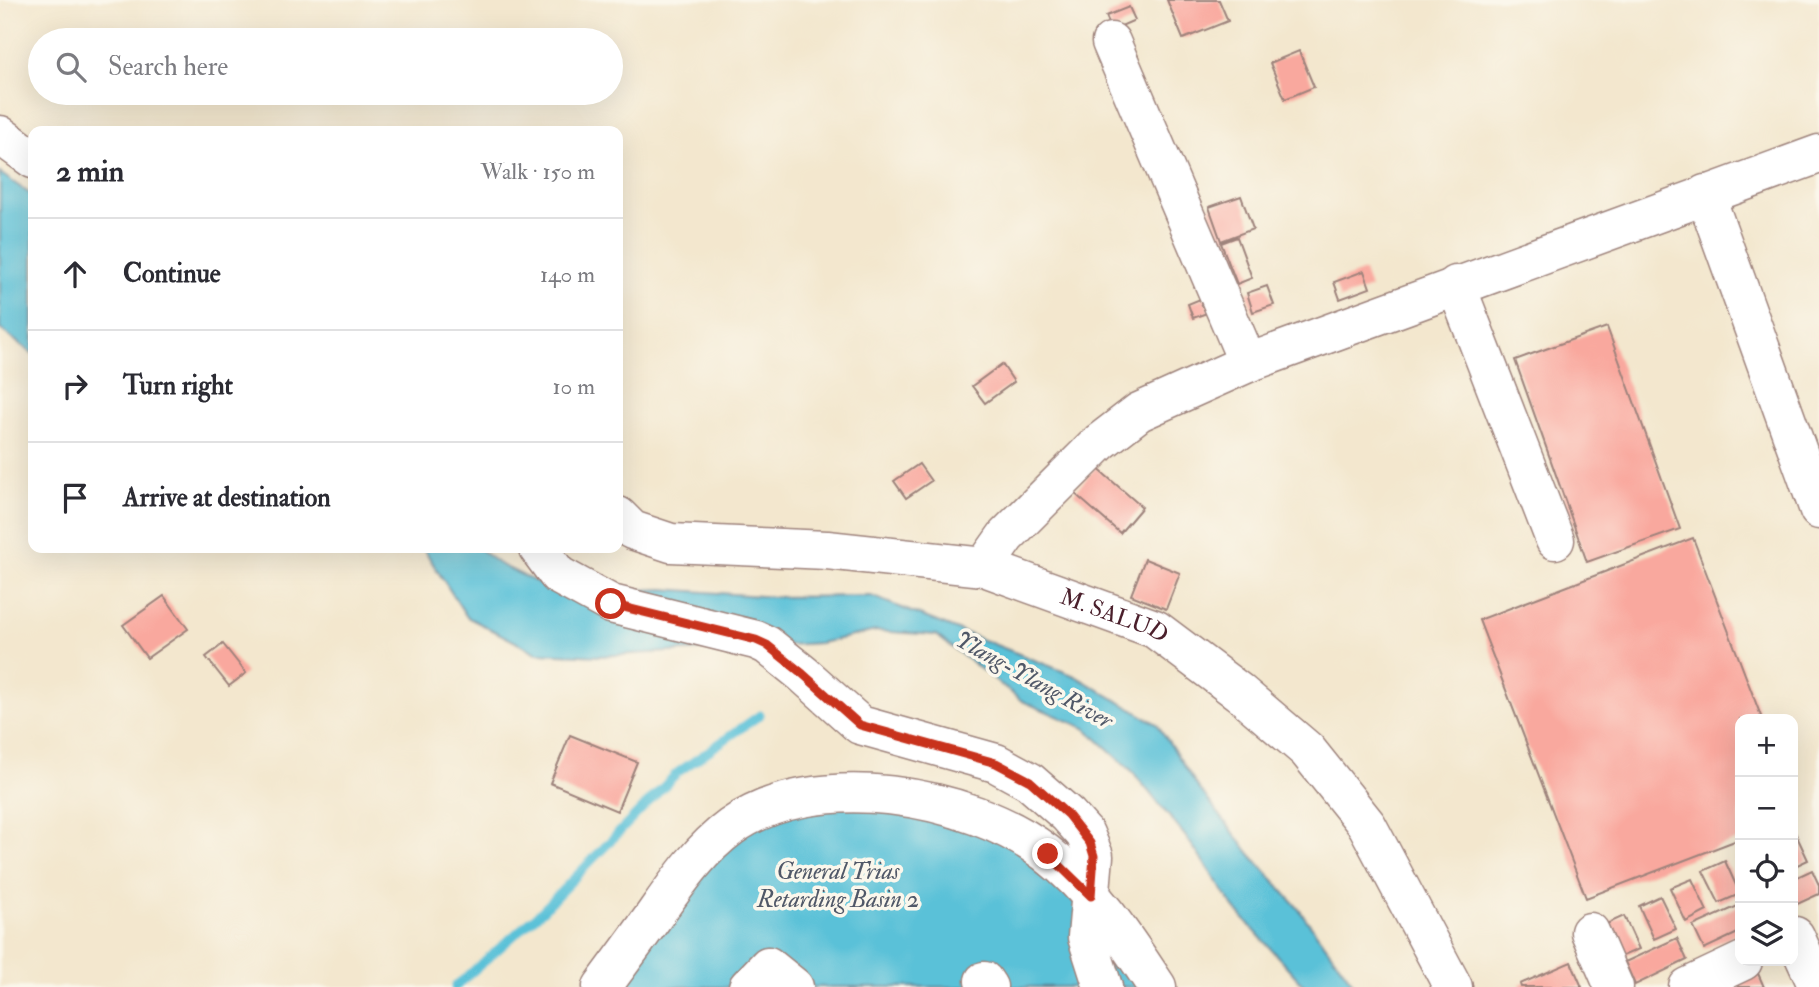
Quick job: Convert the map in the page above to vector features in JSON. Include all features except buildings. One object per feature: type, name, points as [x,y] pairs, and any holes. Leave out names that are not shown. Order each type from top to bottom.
[{"type":"street","points":[[1111,42],[1248,363]]},
{"type":"street","points":[[0,135],[28,155]]},
{"type":"street","points":[[984,567],[1006,536],[1119,426],[1139,412],[1248,363],[1819,154]]},
{"type":"street","points":[[1705,194],[1819,510]]},
{"type":"street","points":[[1456,285],[1555,540]]},
{"type":"street","name":"M. SALUD","points":[[623,521],[632,530],[671,543],[827,550],[984,567],[1155,628],[1240,692],[1307,750],[1367,825],[1453,987]]},
{"type":"street","points":[[542,553],[558,575],[611,604],[767,645],[860,725],[996,763],[1030,781],[1068,815],[1090,843],[1094,856],[1087,937],[1103,987]]},
{"type":"street","points":[[602,987],[684,874],[710,844],[735,824],[788,802],[848,793],[885,795],[949,807],[1005,827],[1033,844],[1062,866],[1091,896],[1120,931],[1157,987]]},
{"type":"street","points":[[1590,932],[1614,987]]},
{"type":"street","points":[[1802,932],[1818,987]]},
{"type":"street","points":[[1702,984],[1735,965]]},
{"type":"street","points":[[748,987],[768,966],[794,987]]},
{"type":"water","points":[[0,173],[28,193],[28,350],[0,329]]},
{"type":"water","name":"Ylang-Ylang River","points":[[426,553],[485,553],[499,564],[559,593],[663,589],[774,597],[871,596],[1075,676],[1157,724],[1198,787],[1251,855],[1297,907],[1356,987],[1305,987],[1236,910],[1187,838],[1131,770],[1085,728],[1022,701],[936,635],[876,631],[820,643],[599,656],[537,653],[467,617]]},
{"type":"water","name":"General Trias Retarding Basin 2","points":[[757,801],[966,804],[1172,987],[589,987]]},
{"type":"waterway","points":[[455,987],[543,910],[677,773],[760,715]]},
{"type":"route","points":[[611,604],[756,640],[767,645],[803,674],[860,725],[996,763],[1030,781],[1068,815],[1090,843],[1094,856],[1091,896],[1048,854]]}]
